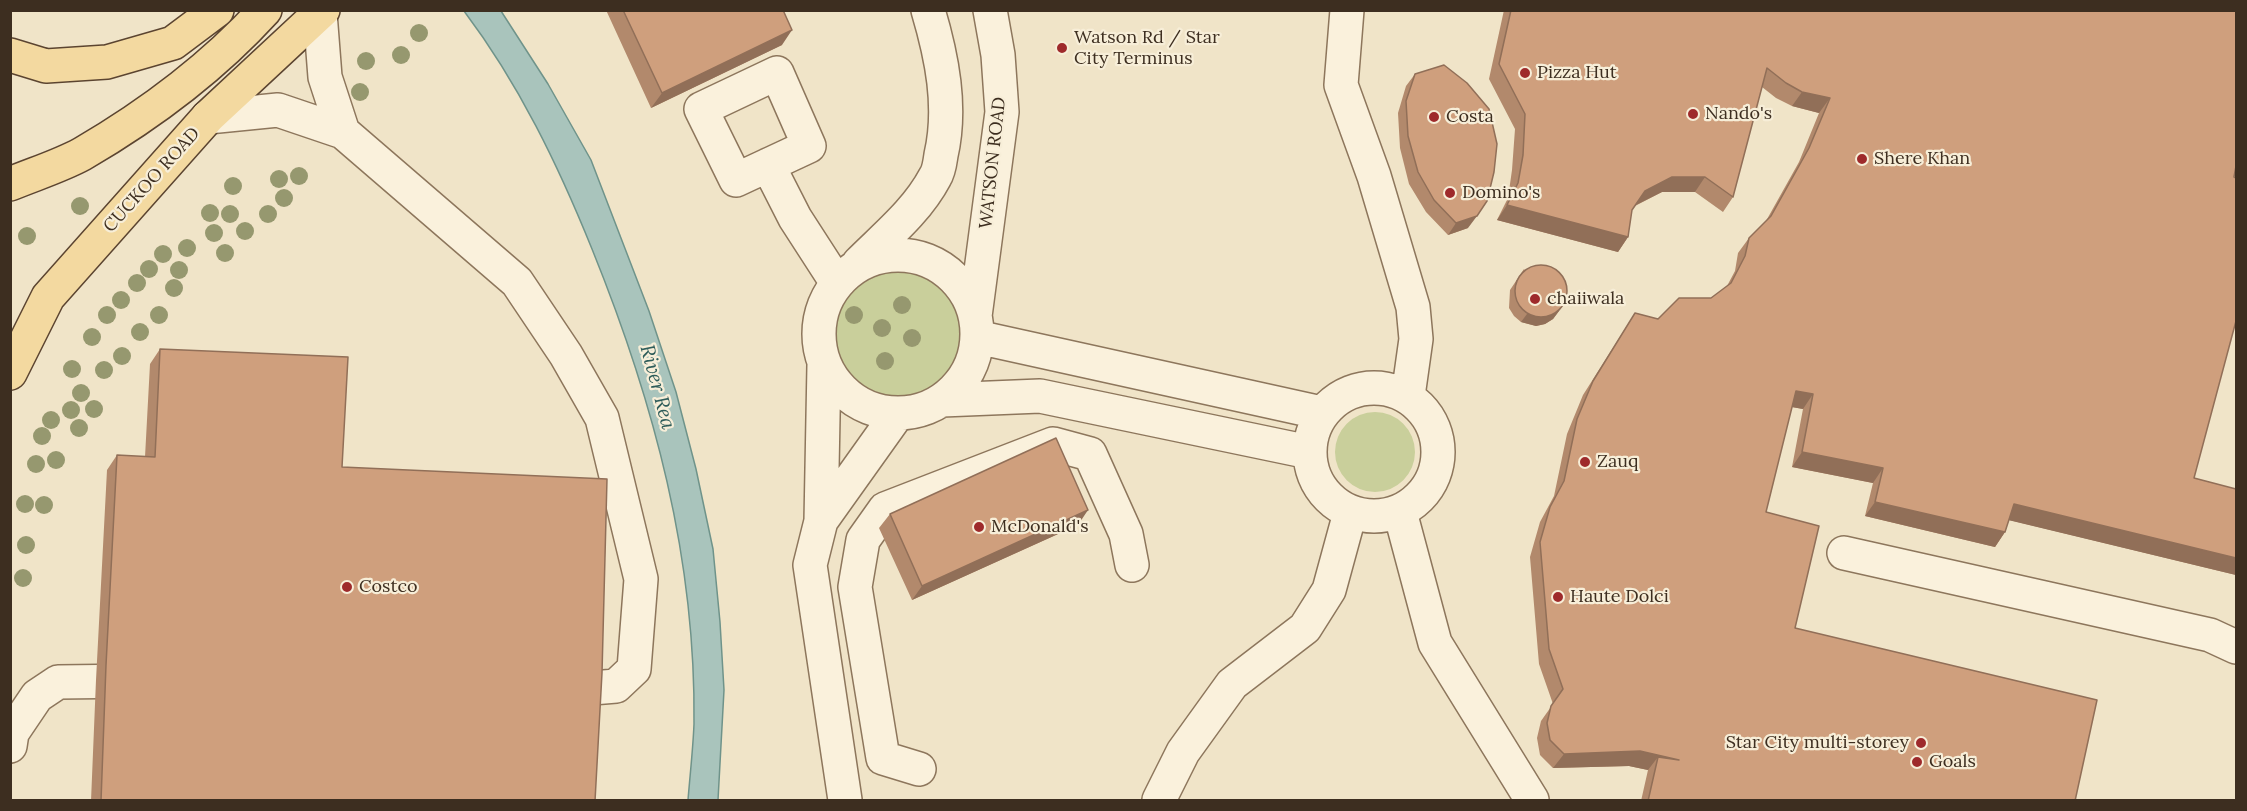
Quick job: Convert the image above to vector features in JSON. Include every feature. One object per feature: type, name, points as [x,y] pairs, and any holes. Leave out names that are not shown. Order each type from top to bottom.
[{"type":"main road","points":[[10,55],[46,66],[107,62],[173,43],[217,10]]},
{"type":"main road","points":[[10,184],[81,155],[170,96],[243,34],[265,10]]},
{"type":"main road","name":"CUCKOO ROAD","points":[[10,373],[48,297],[207,117],[322,12]]},
{"type":"street","points":[[845,801],[810,565],[821,521],[824,365],[818,337],[819,322],[828,295],[914,208],[937,175],[944,142],[945,94],[939,47],[928,10]]},
{"type":"street","name":"WATSON ROAD","points":[[976,327],[1002,112],[999,55],[990,10]]},
{"type":"street","points":[[1347,10],[1341,85],[1374,176],[1413,307],[1416,339],[1408,396]]},
{"type":"street","points":[[322,12],[325,77],[343,132]]},
{"type":"street","points":[[207,117],[278,110],[343,132],[517,282],[566,355],[602,418],[641,579],[634,669],[616,686],[521,687]]},
{"type":"street","points":[[768,165],[795,218],[847,274]]},
{"type":"street","points":[[824,365],[832,379],[854,400],[867,408],[898,413],[928,407],[942,399],[953,390],[967,372],[975,352],[976,327],[963,289],[942,268],[930,261],[901,254],[879,257],[847,274]]},
{"type":"street","points":[[976,327],[1322,413]]},
{"type":"street","points":[[1378,387],[1408,396],[1430,419],[1439,445],[1436,472],[1422,496],[1400,512],[1375,517],[1350,513],[1329,499],[1314,477],[1309,452],[1312,431],[1322,413],[1346,393],[1378,387]]},
{"type":"street","points":[[942,399],[1040,396],[1309,452]]},
{"type":"street","points":[[821,521],[898,413]]},
{"type":"street","points":[[919,769],[883,759],[855,587],[863,540],[885,509],[1053,444],[1090,454],[1126,534],[1132,564]]},
{"type":"street","points":[[1400,512],[1435,643],[1532,801]]},
{"type":"street","points":[[1159,801],[1183,752],[1232,684],[1305,628],[1329,590],[1350,513]]},
{"type":"street","points":[[1844,553],[2210,635],[2236,647]]},
{"type":"street","points":[[10,746],[12,733],[37,696],[58,682],[166,681]]},
{"type":"green space","points":[[899,265],[925,271],[948,285],[962,308],[968,334],[962,360],[948,383],[925,397],[899,403],[873,397],[850,383],[836,360],[830,334],[836,308],[850,285],[873,271]]},
{"type":"green space","points":[[1375,412],[1390,415],[1403,424],[1412,437],[1415,452],[1412,467],[1403,480],[1390,489],[1375,492],[1360,489],[1347,480],[1338,467],[1335,452],[1338,437],[1347,424],[1360,415]]},
{"type":"water","name":"River Rea","points":[[464,11],[501,11],[548,84],[591,160],[649,311],[676,392],[696,469],[713,549],[724,690],[718,800],[688,800],[694,724],[693,662],[688,601],[667,482],[634,364],[592,249],[551,156],[520,96]]},
{"type":"building","points":[[623,10],[783,10],[792,30],[662,93]]},
{"type":"building","points":[[1511,10],[2236,10],[2236,166],[2234,177],[2236,178],[2236,321],[2194,478],[2236,489],[2236,558],[2014,504],[2005,532],[1875,502],[1883,468],[1802,452],[1813,394],[1796,391],[1766,512],[1819,526],[1795,628],[2097,700],[2075,801],[1648,801],[1658,757],[1679,760],[1640,751],[1564,754],[1550,740],[1547,723],[1551,706],[1563,689],[1549,649],[1540,542],[1550,507],[1564,481],[1577,419],[1593,381],[1635,313],[1658,319],[1679,298],[1711,298],[1731,283],[1745,256],[1749,238],[1771,216],[1809,148],[1830,98],[1802,92],[1767,68],[1733,197],[1705,177],[1672,177],[1645,191],[1632,210],[1628,237],[1507,205],[1518,183],[1523,155],[1525,114],[1499,64]]},
{"type":"building","points":[[1444,65],[1467,83],[1489,109],[1497,144],[1494,172],[1487,201],[1477,216],[1456,223],[1434,200],[1418,172],[1408,136],[1406,101],[1415,74]]},
{"type":"building","points":[[1536,265],[1546,265],[1560,272],[1567,291],[1560,310],[1546,317],[1536,317],[1526,313],[1519,306],[1515,296],[1515,286],[1519,276],[1526,269]]},
{"type":"building","name":"Costco","points":[[160,349],[348,357],[342,467],[607,479],[602,673],[595,801],[101,801],[117,455],[155,457]]},
{"type":"building","name":"McDonald's","points":[[1056,438],[1088,510],[922,586],[890,514]]},
{"type":"place","name":"Watson Rd / Star City Terminus","points":[[1062,48]]},
{"type":"place","name":"Pizza Hut","points":[[1525,73]]},
{"type":"place","name":"Nando's","points":[[1693,114]]},
{"type":"place","name":"Costa","points":[[1434,117]]},
{"type":"place","name":"Shere Khan","points":[[1862,159]]},
{"type":"place","name":"Domino's","points":[[1450,193]]},
{"type":"place","name":"chaiiwala","points":[[1535,299]]},
{"type":"place","name":"Zauq","points":[[1585,462]]},
{"type":"place","name":"McDonald's","points":[[979,527]]},
{"type":"place","name":"Costco","points":[[347,587]]},
{"type":"place","name":"Haute Dolci","points":[[1558,597]]},
{"type":"place","name":"Star City multi-storey","points":[[1921,743]]},
{"type":"place","name":"Goals","points":[[1917,762]]}]
